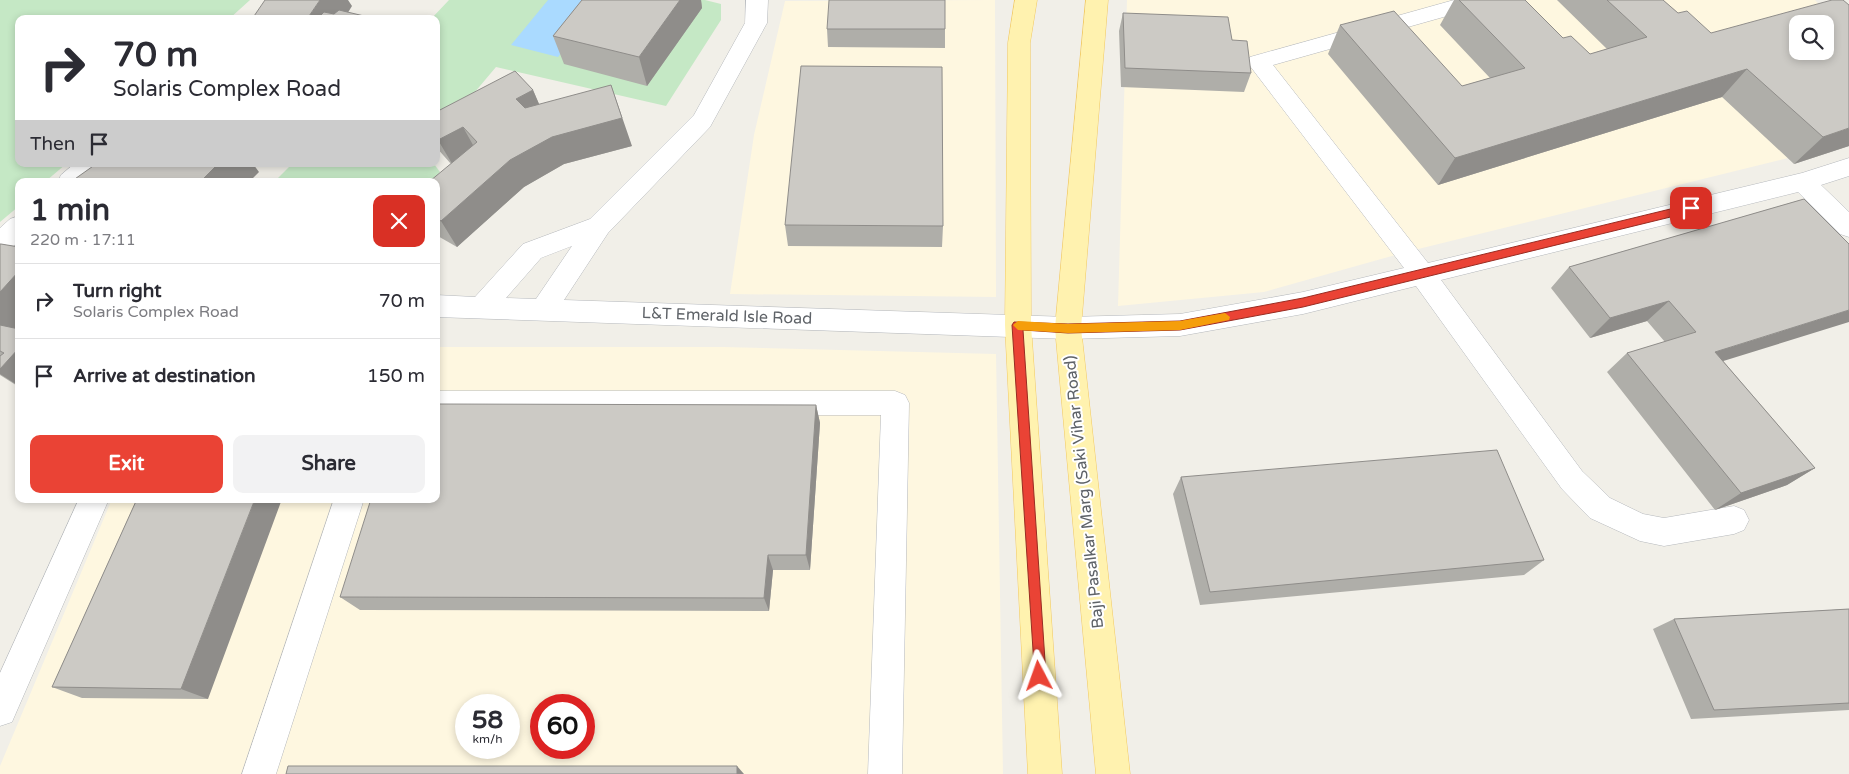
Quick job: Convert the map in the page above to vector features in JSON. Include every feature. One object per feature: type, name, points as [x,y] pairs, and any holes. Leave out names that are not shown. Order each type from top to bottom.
[{"type":"main road","points":[[1026,0],[1020,43],[1018,325],[1045,774]]},
{"type":"main road","name":"Baji Pasalkar Marg (Saki Vihar Road)","points":[[1097,0],[1068,328],[1113,774]]},
{"type":"street","points":[[543,310],[599,226],[702,120],[756,23],[757,0]]},
{"type":"street","points":[[1479,0],[1258,62],[1421,273],[1572,480],[1600,508],[1640,527],[1664,532],[1734,520]]},
{"type":"street","points":[[73,178],[86,167]]},
{"type":"street","name":"L&T Emerald Isle Road","points":[[440,306],[1068,328],[1180,325],[1303,303],[1803,182],[1849,167]]},
{"type":"street","points":[[1803,182],[1849,227]]},
{"type":"street","points":[[481,308],[532,250],[599,226]]},
{"type":"street","points":[[0,243],[15,230]]},
{"type":"street","points":[[440,403],[895,403],[885,774]]},
{"type":"street","points":[[0,710],[92,503]]},
{"type":"street","points":[[259,774],[348,503]]},
{"type":"shaded area","points":[[995,0],[996,297],[730,294],[754,135],[785,1]]},
{"type":"shaded area","points":[[1127,0],[1815,0],[1829,15],[1789,15],[1789,60],[1834,60],[1834,20],[1849,36],[1849,143],[1406,252],[1264,292],[1118,306]]},
{"type":"shaded area","points":[[440,347],[723,347],[996,354],[1003,774],[0,774],[0,766],[110,503],[440,503]]},
{"type":"green space","points":[[0,0],[250,0],[233,15],[15,15],[15,167],[62,167],[50,178],[15,178],[15,209],[0,222]]},
{"type":"green space","points":[[449,0],[705,0],[721,4],[721,20],[666,106],[496,67],[440,133],[440,15],[435,15]]},
{"type":"green space","points":[[289,167],[436,167],[440,172],[435,178],[278,178]]},
{"type":"water","points":[[548,0],[603,0],[558,57],[511,45]]},
{"type":"building","points":[[265,0],[320,0],[310,15],[255,15]]},
{"type":"building","points":[[582,0],[680,0],[639,57],[553,36]]},
{"type":"building","points":[[829,0],[945,0],[945,29],[827,29]]},
{"type":"building","points":[[1459,0],[1525,0],[1563,38],[1571,36],[1590,54],[1647,37],[1607,0],[1663,0],[1678,13],[1687,11],[1711,33],[1832,0],[1843,0],[1849,5],[1849,128],[1823,137],[1747,69],[1455,158],[1340,25],[1394,11],[1462,86],[1525,68]]},
{"type":"building","points":[[339,10],[360,15],[321,15],[324,12],[334,14]]},
{"type":"building","points":[[1123,13],[1228,17],[1232,40],[1247,41],[1251,73],[1125,68]]},
{"type":"building","points":[[801,66],[942,67],[943,226],[785,225]]},
{"type":"building","points":[[515,71],[533,90],[516,99],[525,108],[611,85],[622,118],[552,137],[510,160],[441,221],[440,178],[434,178],[477,142],[463,127],[440,139],[440,110]]},
{"type":"building","points":[[92,167],[215,167],[204,178],[76,178]]},
{"type":"building","points":[[1804,199],[1849,244],[1849,310],[1715,352],[1815,468],[1741,493],[1627,353],[1696,332],[1669,301],[1610,318],[1569,267]]},
{"type":"building","points":[[0,244],[15,246],[15,275],[0,292]]},
{"type":"building","points":[[0,325],[15,328],[15,352],[0,369],[0,356],[4,353],[0,351]]},
{"type":"building","points":[[440,404],[816,405],[806,555],[768,555],[764,598],[340,597],[370,503],[440,503]]},
{"type":"building","points":[[1497,450],[1544,560],[1210,592],[1181,477]]},
{"type":"building","points":[[135,503],[253,503],[181,689],[52,687]]},
{"type":"building","points":[[1849,609],[1849,703],[1714,710],[1674,619]]},
{"type":"building","points":[[288,766],[737,766],[737,774],[286,774]]},
{"type":"slow traffic","points":[[1018,325],[1068,328],[1180,325],[1225,317]]},
{"type":"route","points":[[1039,676],[1018,325],[1068,328],[1180,325],[1303,303],[1691,208]]}]
